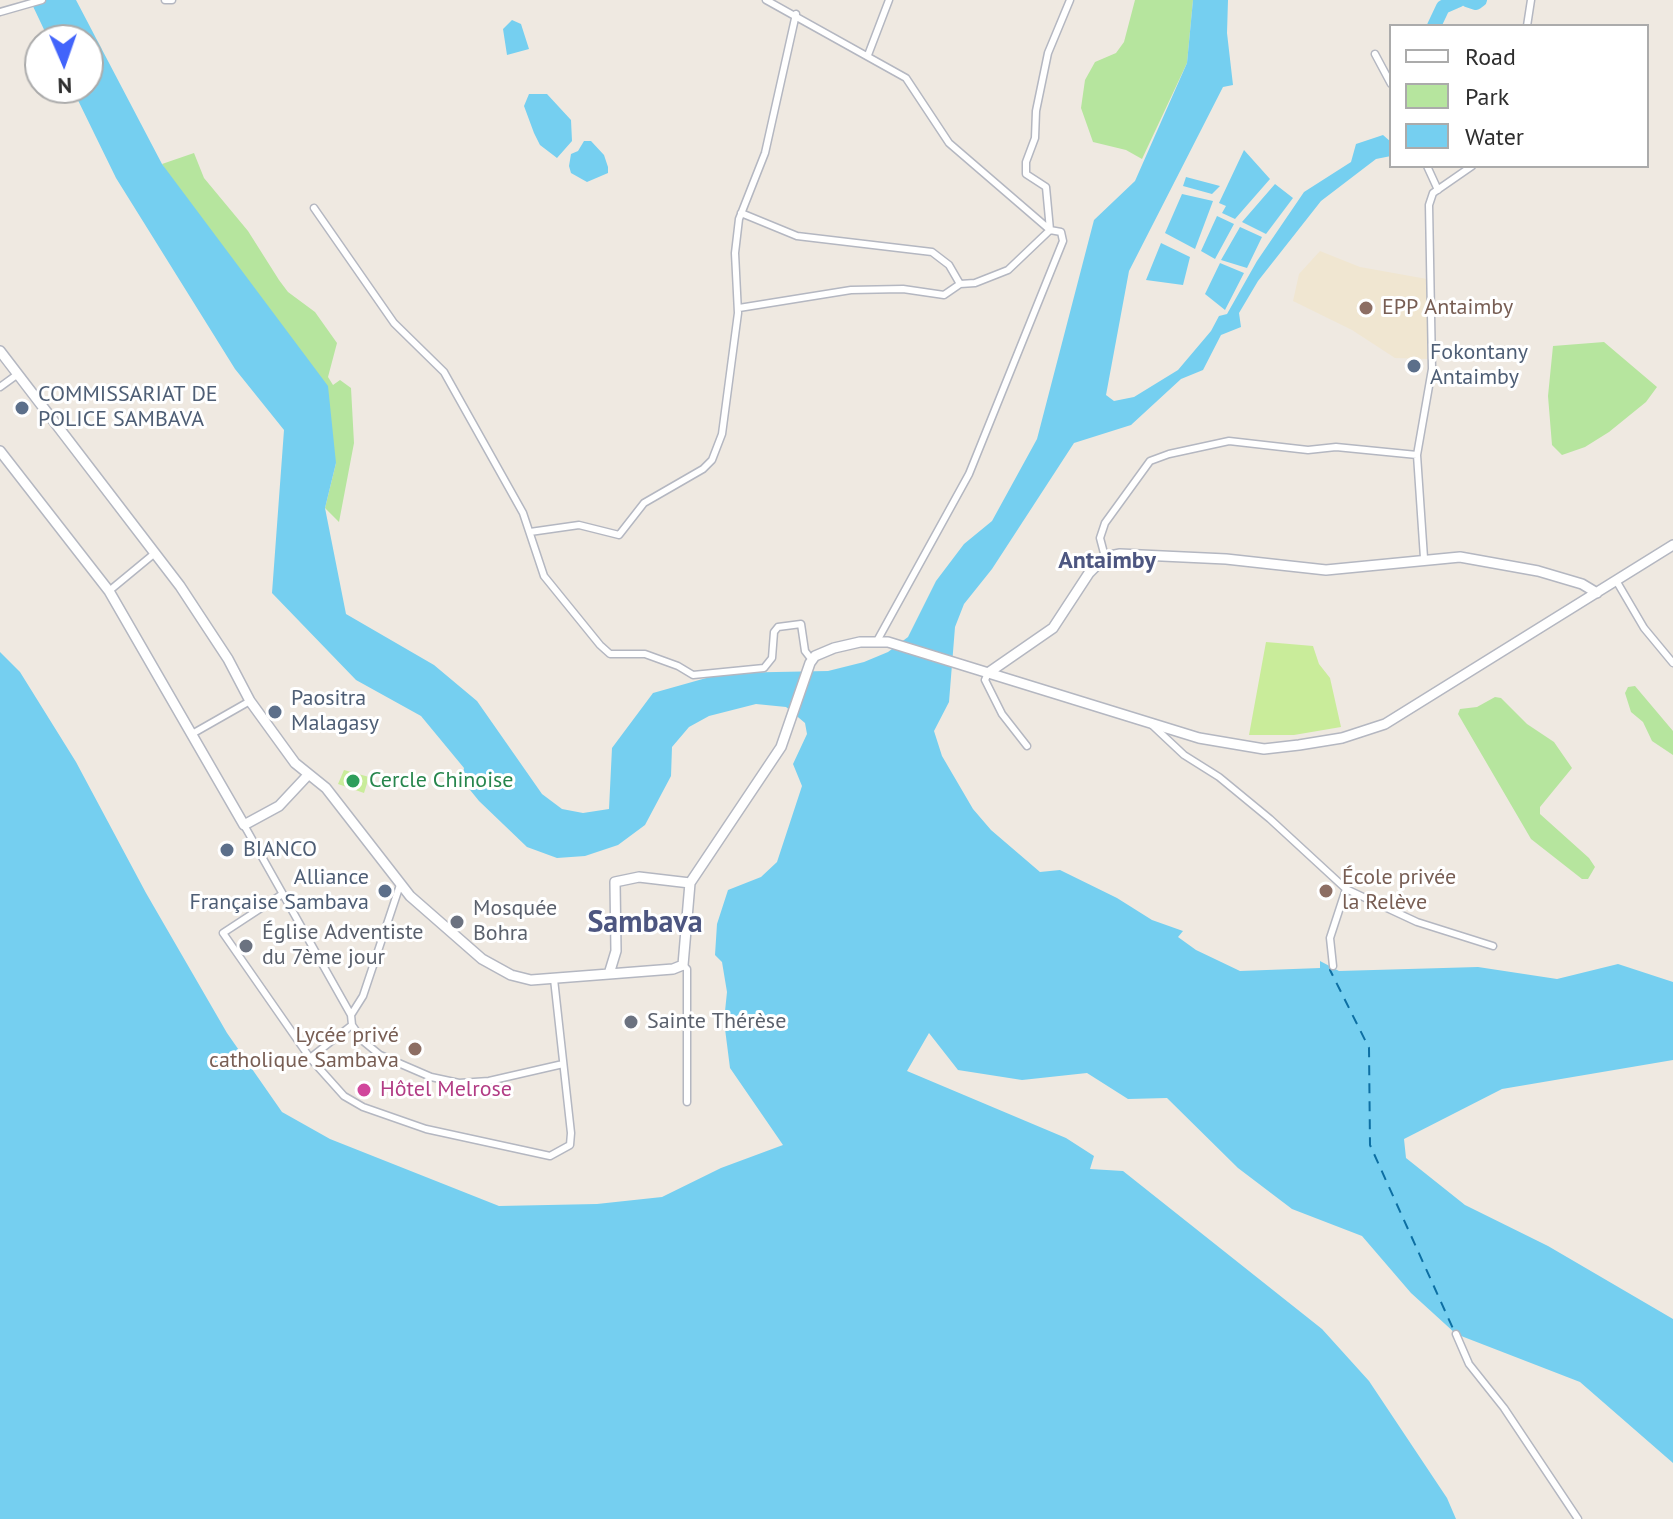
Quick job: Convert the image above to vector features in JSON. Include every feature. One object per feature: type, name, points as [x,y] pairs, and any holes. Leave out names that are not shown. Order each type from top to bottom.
[{"type":"main road","points":[[0,351],[155,553],[228,659],[250,701],[295,763],[326,788],[346,811],[400,885],[496,969],[531,980],[673,969],[683,965],[690,883],[770,767],[791,721],[811,662],[834,648],[882,642],[1199,738],[1264,749],[1342,738],[1385,724],[1673,545]]},
{"type":"main road","points":[[0,451],[109,591],[244,825],[279,806],[308,775]]},
{"type":"main road","points":[[988,673],[1053,628],[1089,573],[1105,557],[1120,554],[1226,559],[1326,570],[1424,558],[1492,561],[1582,584],[1597,593]]},
{"type":"main road","points":[[609,974],[616,951],[615,882],[639,877],[690,883]]},
{"type":"street","points":[[0,12],[42,0]]},
{"type":"street","points":[[165,0],[172,0]]},
{"type":"street","points":[[766,0],[868,55],[914,85],[949,143],[1050,230],[1061,232],[1063,241],[969,474],[882,642]]},
{"type":"street","points":[[868,55],[889,0]]},
{"type":"street","points":[[1050,230],[1046,187],[1026,174],[1026,162],[1035,138],[1036,111],[1048,53],[1070,0]]},
{"type":"street","points":[[1527,24],[1531,0]]},
{"type":"street","points":[[530,532],[579,525],[619,535],[644,503],[703,469],[712,460],[722,434],[739,308],[735,253],[741,213],[765,153],[796,14]]},
{"type":"street","points":[[1375,54],[1389,80]]},
{"type":"street","points":[[1428,168],[1438,190]]},
{"type":"street","points":[[1424,558],[1417,455],[1432,369],[1429,205],[1438,190],[1469,168]]},
{"type":"street","points":[[314,208],[394,323],[444,372],[530,532],[544,576],[579,622],[610,654],[645,654],[693,675],[764,668],[772,658],[778,627],[801,624],[805,651],[811,662]]},
{"type":"street","points":[[741,213],[797,236],[932,252],[949,265],[960,284]]},
{"type":"street","points":[[739,308],[851,290],[903,289],[944,295],[960,284],[975,283],[1008,270],[1050,230]]},
{"type":"street","points":[[0,387],[18,374]]},
{"type":"street","points":[[1105,557],[1100,538],[1105,523],[1150,461],[1169,454],[1229,441],[1308,450],[1346,447],[1417,455]]},
{"type":"street","points":[[109,591],[155,553]]},
{"type":"street","points":[[1617,582],[1644,628],[1673,663]]},
{"type":"street","points":[[988,673],[985,680],[1002,714],[1027,746]]},
{"type":"street","points":[[192,734],[250,701]]},
{"type":"street","points":[[1149,723],[1166,741],[1219,777],[1270,819],[1346,889],[1417,922],[1493,946]]},
{"type":"street","points":[[244,825],[351,1015],[352,1025],[363,1041],[380,1055],[431,1077],[459,1083],[489,1081],[563,1064]]},
{"type":"street","points":[[351,1015],[363,996],[400,885]]},
{"type":"street","points":[[1333,966],[1330,938],[1346,889]]},
{"type":"street","points":[[281,895],[223,933],[327,1081],[363,1107],[426,1129],[550,1156],[570,1145],[554,979]]},
{"type":"street","points":[[683,965],[687,969],[687,1102]]},
{"type":"street","points":[[310,1058],[352,1025]]},
{"type":"street","points":[[1456,1334],[1469,1364],[1504,1408],[1578,1519]]},
{"type":"shaded area","name":"EPP Antaimby","points":[[1320,251],[1360,267],[1427,279],[1427,359],[1395,358],[1352,330],[1293,301],[1299,274]]},
{"type":"green space","points":[[1135,0],[1193,0],[1187,63],[1142,159],[1126,150],[1093,142],[1081,108],[1085,80],[1095,62],[1116,53],[1124,42]]},
{"type":"green space","points":[[194,153],[204,178],[248,231],[288,292],[315,312],[337,343],[328,377],[333,385],[340,380],[351,388],[354,443],[339,522],[325,508],[336,463],[162,164]]},
{"type":"green space","points":[[1604,342],[1657,387],[1646,402],[1609,432],[1585,447],[1562,455],[1552,445],[1548,396],[1553,346]]},
{"type":"green space","points":[[1266,642],[1313,646],[1319,664],[1330,678],[1341,727],[1294,735],[1249,735]]},
{"type":"green space","points":[[1635,686],[1673,731],[1673,755],[1652,741],[1643,722],[1631,712],[1625,693],[1628,687]]},
{"type":"green space","points":[[1495,697],[1501,698],[1527,724],[1554,742],[1572,768],[1540,807],[1540,814],[1589,858],[1595,867],[1588,879],[1582,879],[1531,839],[1458,714],[1460,709],[1477,707]]},
{"type":"green space","name":"Cercle Chinoise","points":[[344,770],[369,777],[364,793],[338,784]]},
{"type":"water","points":[[30,0],[76,0],[89,24],[41,24]]},
{"type":"water","points":[[1193,0],[1228,0],[1227,33],[1233,85],[1223,87],[1129,271],[1106,395],[1114,401],[1134,397],[1178,370],[1211,331],[1219,316],[1227,314],[1257,261],[1304,192],[1351,162],[1356,144],[1383,135],[1389,140],[1389,156],[1376,159],[1321,201],[1258,281],[1239,313],[1241,327],[1221,335],[1203,370],[1181,379],[1131,425],[1074,443],[992,569],[964,604],[955,627],[949,702],[934,731],[942,756],[973,809],[991,830],[1040,872],[1060,870],[1117,898],[1152,920],[1183,931],[1178,937],[1196,950],[1240,971],[1320,968],[1320,961],[1339,971],[1478,967],[1557,979],[1618,964],[1673,982],[1673,1060],[1502,1089],[1404,1139],[1406,1158],[1465,1205],[1548,1246],[1673,1319],[1673,1463],[1580,1382],[1456,1334],[1411,1293],[1362,1236],[1292,1209],[1238,1168],[1167,1098],[1128,1099],[1087,1073],[1022,1080],[958,1070],[929,1033],[907,1071],[1066,1138],[1094,1156],[1090,1169],[1123,1171],[1322,1329],[1369,1381],[1447,1498],[1456,1519],[0,1519],[0,652],[20,672],[76,762],[146,893],[227,1033],[282,1112],[330,1139],[499,1206],[597,1204],[662,1197],[721,1168],[783,1145],[730,1068],[724,1021],[727,992],[722,962],[715,955],[717,924],[728,890],[761,877],[777,862],[802,786],[793,764],[807,734],[805,723],[786,707],[756,704],[709,716],[689,727],[672,747],[671,776],[645,825],[618,845],[585,856],[557,858],[527,847],[479,801],[462,780],[464,768],[421,716],[356,680],[272,593],[284,430],[235,369],[116,178],[80,104],[104,104],[104,53],[162,164],[328,386],[336,463],[325,508],[346,614],[434,665],[477,701],[542,794],[562,809],[583,813],[609,809],[612,748],[653,693],[724,673],[828,671],[888,652],[908,637],[936,581],[964,544],[992,521],[1037,439],[1094,220],[1135,181],[1187,63]]},
{"type":"water","points":[[512,20],[521,24],[529,49],[507,55],[503,29]]},
{"type":"water","points":[[529,94],[547,94],[571,120],[572,141],[557,158],[540,145],[534,133],[524,106]]},
{"type":"water","points":[[584,141],[591,141],[604,155],[608,167],[608,173],[587,182],[571,173],[569,166],[571,154],[578,151]]},
{"type":"water","points":[[1244,150],[1270,179],[1235,219],[1222,213],[1226,206],[1219,203]]},
{"type":"water","points":[[1186,177],[1220,186],[1212,194],[1183,186]]},
{"type":"water","points":[[1275,184],[1293,198],[1266,234],[1242,222]]},
{"type":"water","points":[[1182,194],[1213,201],[1195,249],[1165,233]]},
{"type":"water","points":[[1217,216],[1234,224],[1215,259],[1201,251]]},
{"type":"water","points":[[1240,227],[1262,237],[1247,268],[1221,260]]},
{"type":"water","points":[[1161,243],[1190,257],[1183,285],[1146,280]]},
{"type":"water","points":[[1220,263],[1244,273],[1225,310],[1205,294]]},
{"type":"waterway","points":[[1435,24],[1443,7],[1459,0]]},
{"type":"waterway","points":[[1467,0],[1476,3],[1480,0]]},
{"type":"ferry route","points":[[1332,967],[1330,970],[1369,1048],[1370,1145],[1455,1333]]},
{"type":"place","name":"EPP Antaimby","points":[[1366,308]]},
{"type":"place","name":"Fokontany Antaimby","points":[[1414,366]]},
{"type":"place","name":"COMMISSARIAT DE POLICE SAMBAVA","points":[[22,408]]},
{"type":"place","name":"Paositra Malagasy","points":[[275,712]]},
{"type":"place","name":"Cercle Chinoise","points":[[353,781]]},
{"type":"place","name":"BIANCO","points":[[227,850]]},
{"type":"place","name":"Alliance Française Sambava","points":[[385,891]]},
{"type":"place","name":"École privée la Relève","points":[[1326,891]]},
{"type":"place","name":"Mosquée Bohra","points":[[457,922]]},
{"type":"place","name":"Église Adventiste du 7ème jour","points":[[246,946]]},
{"type":"place","name":"Sainte Thérèse","points":[[631,1022]]},
{"type":"place","name":"Lycée privé catholique Sambava","points":[[415,1049]]},
{"type":"place","name":"Hôtel Melrose","points":[[364,1090]]},
{"type":"district","name":"Antaimby","points":[[1107,561]]},
{"type":"district","name":"Sambava","points":[[645,923]]}]
